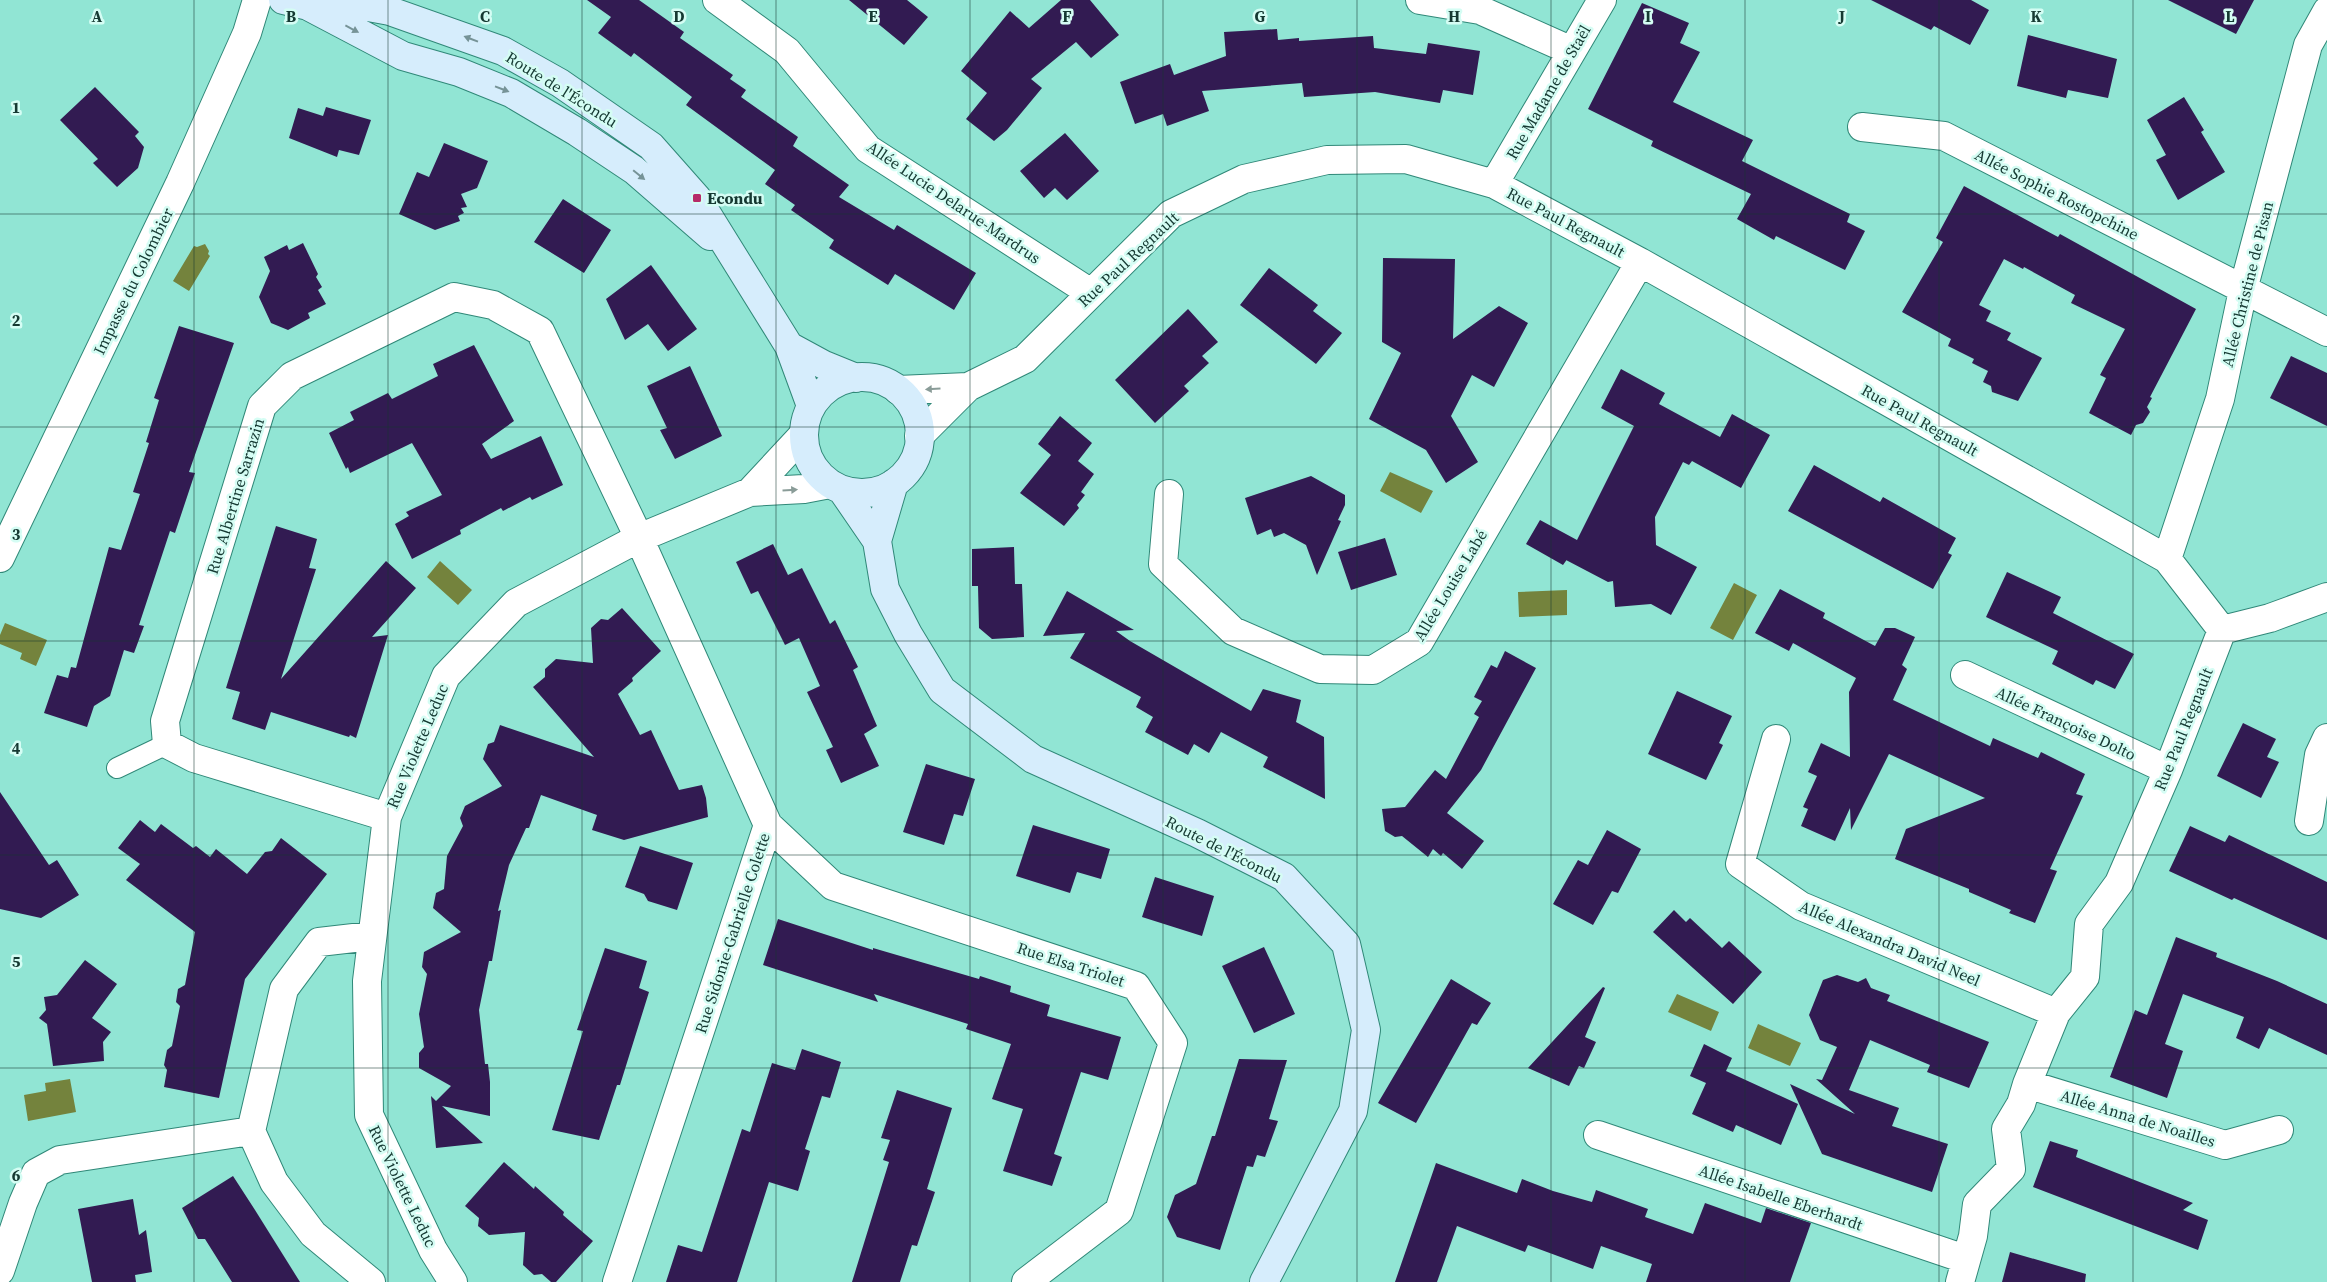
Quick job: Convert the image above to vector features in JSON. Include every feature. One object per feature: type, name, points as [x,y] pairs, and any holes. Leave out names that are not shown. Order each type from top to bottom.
[{"type":"street","name":"Impasse du Colombier","points":[[0,558],[38,474],[180,183],[247,33],[256,0]]},
{"type":"street","name":"Allée Lucie Delarue-Mardrus","points":[[717,0],[788,51],[868,149],[1091,293]]},
{"type":"street","points":[[1420,0],[1480,10],[1572,51]]},
{"type":"street","name":"Rue Madame de Staël","points":[[1494,184],[1602,0]]},
{"type":"street","name":"Route de l'Écondu","points":[[296,3],[385,6],[503,51],[560,83],[651,146],[697,198],[731,256],[789,346],[811,406]]},
{"type":"street","name":"Route de l'Écondu","points":[[296,3],[403,56],[459,72],[511,92],[577,132],[634,170],[731,256]]},
{"type":"street","name":"Allée Christine de Pisan","points":[[2167,559],[2220,399],[2243,290],[2308,45],[2327,11]]},
{"type":"street","name":"Allée Sophie Rostopchine","points":[[1862,127],[1944,136],[2327,332]]},
{"type":"street","name":"Rue Paul Regnault","points":[[919,436],[968,387],[1025,359],[1171,214],[1244,179],[1328,160],[1406,159],[1494,184],[1640,262],[2167,559],[2222,630],[2168,770],[2119,883],[2089,924],[2085,977],[2056,1013],[2027,1084],[2021,1104],[2006,1129],[2011,1169],[1977,1204],[1973,1236],[1962,1271]]},
{"type":"street","name":"Allée Louise Labé","points":[[1170,494],[1163,564],[1233,631],[1320,669],[1373,670],[1419,642],[1640,262]]},
{"type":"street","name":"Rue Albertine Sarrazin","points":[[167,744],[165,721],[262,406],[292,376],[454,297],[494,305],[540,331],[639,538]]},
{"type":"street","name":"Route de l'Écondu","points":[[789,346],[856,378],[878,381],[898,390],[910,403],[917,419],[918,450],[912,464],[894,483],[877,491],[860,493],[836,487]]},
{"type":"street","name":"Route de l'Écondu","points":[[856,378],[838,382],[823,392],[811,406],[803,435],[807,454],[816,471],[836,487],[877,541]]},
{"type":"street","name":"Rue Paul Regnault","points":[[898,390],[968,387]]},
{"type":"street","points":[[750,492],[803,435]]},
{"type":"street","name":"Route de l'Écondu","points":[[894,483],[877,541],[885,589],[908,634],[942,690],[1033,759],[1197,833],[1284,877],[1346,944],[1366,1030],[1353,1111],[1264,1282]]},
{"type":"street","points":[[639,538],[750,492],[836,487]]},
{"type":"street","name":"Rue Violette Leduc","points":[[453,1282],[433,1250],[369,1115],[367,981],[387,817],[446,676],[516,603],[639,538]]},
{"type":"street","name":"Rue Sidonie-Gabrielle Colette","points":[[617,1282],[768,825],[639,538]]},
{"type":"street","points":[[2222,630],[2270,618],[2327,597]]},
{"type":"street","name":"Allée Françoise Dolto","points":[[1965,675],[2168,770]]},
{"type":"street","points":[[2309,821],[2318,755],[2327,738]]},
{"type":"street","name":"Allée Alexandra David Neel","points":[[1776,740],[1740,864],[1801,906],[2056,1013]]},
{"type":"street","points":[[167,744],[194,758],[387,817]]},
{"type":"street","name":"Rue Elsa Triolet","points":[[768,825],[833,886],[1136,986],[1173,1043],[1119,1210],[1026,1282]]},
{"type":"street","points":[[371,936],[319,942],[284,989],[251,1131],[274,1182],[314,1234],[371,1282]]},
{"type":"street","name":"Allée Anna de Noailles","points":[[2027,1084],[2225,1145],[2279,1130]]},
{"type":"street","points":[[0,1272],[23,1203],[36,1173],[60,1160],[251,1131]]},
{"type":"street","name":"Allée Isabelle Eberhardt","points":[[1598,1135],[1962,1271]]},
{"type":"lane","points":[[117,768],[167,744]]},
{"type":"shaded area","points":[[205,244],[210,256],[189,291],[173,281],[194,246],[197,247]]},
{"type":"shaded area","points":[[1390,472],[1433,491],[1421,513],[1380,491]]},
{"type":"shaded area","points":[[440,561],[472,590],[458,605],[427,577]]},
{"type":"shaded area","points":[[1734,583],[1757,595],[1733,640],[1710,628]]},
{"type":"shaded area","points":[[1567,590],[1567,615],[1519,617],[1518,592]]},
{"type":"shaded area","points":[[5,623],[47,640],[36,666],[20,659],[22,653],[0,644],[0,635]]},
{"type":"shaded area","points":[[1677,994],[1719,1012],[1711,1031],[1668,1012]]},
{"type":"shaded area","points":[[1758,1024],[1801,1043],[1790,1066],[1748,1048]]},
{"type":"shaded area","points":[[70,1079],[76,1112],[28,1121],[24,1095],[46,1091],[45,1083]]},
{"type":"building","points":[[587,0],[639,0],[684,32],[680,38],[733,75],[730,79],[746,90],[741,97],[798,137],[793,146],[849,185],[839,197],[894,230],[897,225],[976,273],[954,310],[895,274],[888,285],[829,248],[834,240],[791,210],[795,205],[765,184],[775,170],[686,105],[692,97],[634,53],[631,57],[598,33],[611,17]]},
{"type":"building","points":[[849,0],[907,0],[928,17],[904,45]]},
{"type":"building","points":[[1061,0],[1090,0],[1119,35],[1091,58],[1076,42],[1031,79],[1042,88],[1007,130],[994,141],[966,119],[987,93],[961,71],[1010,11],[1029,28]]},
{"type":"building","points":[[1871,0],[1971,0],[1989,10],[1970,45],[1934,26],[1931,30]]},
{"type":"building","points":[[2168,0],[2254,0],[2236,34]]},
{"type":"building","points":[[1642,3],[1689,23],[1680,43],[1700,52],[1673,102],[1753,140],[1742,161],[1850,214],[1847,222],[1865,231],[1845,270],[1776,236],[1774,240],[1737,219],[1751,194],[1651,146],[1653,141],[1588,109]]},
{"type":"building","points":[[1277,29],[1278,40],[1299,38],[1299,41],[1373,36],[1374,48],[1426,54],[1428,43],[1480,51],[1473,95],[1443,90],[1440,103],[1375,92],[1304,97],[1302,83],[1202,91],[1209,111],[1167,126],[1163,114],[1135,124],[1120,82],[1170,64],[1174,75],[1226,56],[1224,32]]},
{"type":"building","points":[[2028,35],[2117,59],[2108,98],[2068,90],[2066,98],[2017,86]]},
{"type":"building","points":[[95,87],[139,132],[135,136],[144,147],[138,168],[117,187],[93,163],[98,159],[60,120]]},
{"type":"building","points":[[2184,97],[2204,130],[2201,132],[2225,172],[2178,200],[2156,160],[2166,155],[2147,120]]},
{"type":"building","points":[[326,107],[371,120],[359,155],[339,150],[337,157],[289,138],[298,108],[323,116]]},
{"type":"building","points":[[1065,133],[1099,171],[1067,200],[1055,188],[1044,198],[1020,171]]},
{"type":"building","points":[[444,143],[488,161],[477,188],[461,194],[467,207],[461,208],[464,213],[458,216],[460,221],[435,230],[399,214],[417,172],[429,177]]},
{"type":"building","points":[[1964,186],[2058,237],[2060,234],[2196,309],[2150,397],[2152,398],[2147,407],[2150,412],[2143,423],[2136,425],[2131,435],[2089,413],[2106,378],[2100,375],[2125,329],[2071,303],[2075,295],[2024,267],[2023,269],[2004,259],[1979,305],[1991,311],[1986,321],[2011,333],[2007,340],[2042,358],[2018,401],[1992,392],[1991,386],[1983,382],[1988,371],[1972,363],[1974,359],[1948,346],[1951,339],[1902,312],[1943,242],[1936,238]]},
{"type":"building","points":[[563,199],[611,230],[584,273],[534,242]]},
{"type":"building","points":[[303,243],[318,274],[316,277],[322,287],[318,290],[326,304],[308,313],[310,318],[288,330],[271,323],[259,297],[270,271],[264,257],[287,245],[289,250]]},
{"type":"building","points":[[1383,258],[1455,259],[1453,339],[1499,306],[1528,323],[1494,387],[1472,375],[1451,416],[1478,462],[1446,483],[1426,450],[1369,419],[1401,353],[1382,342]]},
{"type":"building","points":[[651,265],[697,329],[668,351],[648,324],[625,340],[606,299]]},
{"type":"building","points":[[1269,268],[1318,305],[1313,311],[1342,333],[1316,364],[1240,305]]},
{"type":"building","points":[[1188,309],[1218,342],[1202,356],[1209,363],[1184,386],[1189,391],[1155,423],[1115,380]]},
{"type":"building","points":[[179,326],[234,343],[189,472],[195,473],[175,533],[170,531],[139,625],[144,626],[134,653],[124,650],[110,696],[94,706],[87,727],[44,713],[57,675],[68,678],[71,667],[76,668],[109,547],[121,550],[140,494],[133,492],[149,443],[146,442],[159,400],[154,398]]},
{"type":"building","points":[[474,345],[514,421],[482,444],[491,459],[541,436],[563,485],[532,500],[530,497],[503,511],[501,508],[460,530],[461,534],[412,559],[395,524],[409,516],[406,512],[442,495],[412,443],[350,473],[348,467],[346,469],[329,433],[354,420],[350,412],[388,393],[392,399],[438,376],[433,364]]},
{"type":"building","points":[[2291,356],[2327,373],[2327,426],[2270,398]]},
{"type":"building","points":[[690,366],[722,436],[675,459],[660,430],[667,428],[647,386]]},
{"type":"building","points":[[1621,369],[1665,393],[1659,404],[1720,437],[1732,414],[1770,435],[1741,488],[1692,461],[1689,465],[1683,462],[1655,517],[1656,545],[1697,567],[1671,615],[1651,604],[1615,607],[1613,581],[1608,582],[1566,560],[1563,565],[1526,544],[1540,520],[1577,540],[1634,426],[1601,408]]},
{"type":"building","points":[[1060,416],[1092,443],[1078,461],[1094,474],[1081,492],[1085,495],[1077,505],[1079,508],[1064,526],[1020,493],[1051,455],[1038,444]]},
{"type":"building","points":[[1814,465],[1880,502],[1883,497],[1956,538],[1948,553],[1952,555],[1933,589],[1788,511]]},
{"type":"building","points":[[1311,476],[1345,495],[1345,505],[1338,520],[1341,521],[1317,575],[1306,545],[1284,533],[1274,537],[1271,529],[1257,535],[1245,498]]},
{"type":"building","points":[[276,526],[317,539],[309,568],[316,569],[281,679],[386,561],[416,588],[372,637],[388,635],[356,738],[271,712],[265,730],[232,719],[240,692],[226,688]]},
{"type":"building","points":[[1385,538],[1397,575],[1351,590],[1338,552]]},
{"type":"building","points":[[773,544],[788,575],[802,568],[830,624],[835,620],[858,667],[853,670],[877,726],[864,734],[879,766],[841,783],[826,750],[833,747],[807,692],[820,686],[799,638],[785,645],[758,591],[751,594],[736,562]]},
{"type":"building","points":[[1014,547],[1015,584],[1022,584],[1024,637],[992,639],[979,628],[978,586],[972,586],[972,549]]},
{"type":"building","points":[[2007,572],[2061,597],[2053,613],[2134,654],[2115,689],[2096,680],[2093,685],[2052,664],[2058,651],[1986,617]]},
{"type":"building","points":[[1780,589],[1825,613],[1823,618],[1875,646],[1885,628],[1895,628],[1915,637],[1902,665],[1907,669],[1893,700],[1990,746],[1993,738],[2038,758],[2041,752],[2085,774],[2076,794],[2083,796],[2050,869],[2057,871],[2035,923],[2009,913],[2011,910],[1969,892],[1969,889],[1895,859],[1906,829],[1985,798],[1889,754],[1851,830],[1850,808],[1835,841],[1801,826],[1808,809],[1803,807],[1817,776],[1808,772],[1821,743],[1850,757],[1849,692],[1856,678],[1793,643],[1789,651],[1755,633]]},
{"type":"building","points":[[1067,591],[1134,630],[1116,631],[1130,641],[1251,711],[1263,689],[1301,700],[1296,722],[1324,737],[1325,799],[1263,767],[1268,757],[1221,732],[1209,753],[1194,744],[1188,755],[1145,732],[1153,717],[1136,707],[1141,697],[1070,658],[1085,633],[1043,636]]},
{"type":"building","points":[[622,608],[661,651],[618,694],[640,735],[651,730],[679,790],[702,785],[706,798],[708,817],[624,840],[592,830],[597,815],[541,795],[529,828],[526,828],[509,865],[498,911],[501,910],[492,961],[489,961],[479,1010],[485,1064],[488,1064],[490,1082],[490,1116],[442,1106],[483,1143],[436,1148],[431,1096],[436,1101],[451,1086],[419,1068],[419,1053],[424,1047],[419,1014],[427,974],[422,967],[424,952],[461,932],[433,908],[436,893],[444,889],[447,856],[463,826],[460,818],[465,806],[502,786],[483,759],[488,744],[494,742],[500,725],[594,757],[533,687],[545,677],[545,669],[556,659],[593,663],[591,628],[601,619],[608,620]]},
{"type":"building","points":[[1505,651],[1536,668],[1481,770],[1447,813],[1484,841],[1462,869],[1443,853],[1441,856],[1433,849],[1428,857],[1402,836],[1395,837],[1385,831],[1382,809],[1405,807],[1435,770],[1446,779],[1479,717],[1474,714],[1482,701],[1474,697],[1491,665],[1497,668]]},
{"type":"building","points":[[1677,691],[1732,716],[1719,743],[1723,745],[1706,780],[1648,754]]},
{"type":"building","points":[[2243,723],[2276,739],[2267,757],[2279,762],[2261,798],[2217,776]]},
{"type":"building","points":[[926,764],[975,779],[963,816],[954,814],[944,845],[903,832]]},
{"type":"building","points":[[0,792],[49,865],[57,860],[79,895],[41,918],[0,909]]},
{"type":"building","points":[[140,820],[155,832],[161,824],[193,848],[196,846],[210,857],[216,849],[247,874],[265,852],[272,851],[281,838],[327,874],[245,979],[219,1098],[164,1087],[167,1070],[164,1065],[167,1050],[172,1046],[180,1006],[176,1002],[178,989],[185,985],[195,932],[126,880],[140,864],[118,848]]},
{"type":"building","points":[[1033,825],[1110,849],[1101,879],[1077,872],[1070,893],[1016,876]]},
{"type":"building","points":[[2190,826],[2225,842],[2229,835],[2327,882],[2327,940],[2169,871]]},
{"type":"building","points":[[1607,830],[1641,849],[1618,893],[1612,891],[1593,925],[1553,904],[1578,860],[1588,865]]},
{"type":"building","points":[[640,846],[693,863],[677,910],[648,901],[644,894],[625,887]]},
{"type":"building","points":[[1155,877],[1214,896],[1202,936],[1142,917]]},
{"type":"building","points":[[1674,910],[1686,922],[1690,918],[1722,948],[1729,941],[1762,972],[1733,1004],[1653,932]]},
{"type":"building","points":[[778,919],[873,950],[873,948],[979,979],[980,976],[1011,986],[1010,992],[1050,1005],[1047,1016],[1121,1037],[1108,1080],[1081,1072],[1054,1154],[1062,1157],[1052,1186],[1003,1171],[1023,1109],[992,1099],[1011,1044],[966,1029],[968,1024],[874,994],[878,1002],[763,965]]},
{"type":"building","points":[[2176,937],[2217,953],[2216,957],[2277,981],[2327,1004],[2327,1055],[2269,1028],[2259,1049],[2236,1038],[2244,1017],[2183,994],[2165,1044],[2183,1051],[2167,1098],[2110,1077],[2135,1010],[2147,1015]]},
{"type":"building","points":[[1264,947],[1295,1014],[1254,1033],[1222,966]]},
{"type":"building","points":[[605,948],[647,961],[639,988],[649,992],[620,1085],[617,1085],[599,1140],[552,1130],[583,1031],[577,1030]]},
{"type":"building","points":[[85,960],[117,984],[92,1018],[111,1032],[103,1042],[104,1061],[53,1066],[47,1024],[39,1018],[46,1010],[44,997],[57,995]]},
{"type":"building","points":[[1837,975],[1858,982],[1866,978],[1871,988],[1890,995],[1887,1001],[1989,1042],[1969,1088],[1927,1072],[1930,1065],[1870,1040],[1849,1090],[1899,1108],[1892,1126],[1948,1144],[1932,1192],[1822,1154],[1790,1084],[1855,1114],[1816,1079],[1822,1080],[1837,1047],[1820,1040],[1809,1015],[1823,980]]},
{"type":"building","points":[[1451,979],[1491,1003],[1477,1025],[1472,1023],[1416,1123],[1378,1103]]},
{"type":"building","points":[[1603,987],[1605,988],[1585,1037],[1596,1042],[1584,1068],[1579,1066],[1569,1086],[1528,1068]]},
{"type":"building","points":[[1704,1044],[1732,1058],[1726,1071],[1798,1104],[1781,1145],[1736,1125],[1733,1132],[1692,1114],[1706,1083],[1690,1076]]},
{"type":"building","points":[[802,1049],[841,1062],[830,1098],[822,1096],[805,1149],[810,1151],[798,1191],[769,1182],[737,1282],[666,1282],[678,1245],[702,1252],[742,1129],[750,1132],[772,1063],[795,1070]]},
{"type":"building","points":[[1239,1059],[1287,1060],[1269,1119],[1278,1121],[1265,1157],[1257,1155],[1253,1167],[1247,1166],[1220,1250],[1177,1237],[1167,1217],[1175,1195],[1196,1184],[1212,1136],[1215,1136]]},
{"type":"building","points":[[897,1090],[952,1108],[927,1189],[935,1192],[917,1246],[912,1245],[900,1282],[852,1282],[889,1162],[883,1160],[890,1140],[881,1138]]},
{"type":"building","points":[[2050,1141],[2078,1150],[2076,1157],[2193,1203],[2183,1210],[2208,1220],[2198,1250],[2033,1187]]},
{"type":"building","points":[[504,1162],[534,1189],[535,1186],[564,1212],[563,1215],[593,1241],[556,1282],[551,1282],[542,1274],[534,1275],[523,1265],[525,1232],[489,1235],[478,1226],[479,1218],[465,1206]]},
{"type":"building","points":[[1436,1163],[1517,1193],[1522,1179],[1553,1191],[1592,1202],[1596,1190],[1648,1209],[1645,1217],[1693,1234],[1705,1203],[1761,1223],[1766,1208],[1811,1223],[1790,1282],[1646,1282],[1652,1264],[1601,1246],[1593,1269],[1528,1245],[1525,1252],[1457,1226],[1437,1282],[1395,1282]]},
{"type":"building","points":[[233,1176],[300,1282],[232,1282],[205,1239],[198,1239],[182,1208]]},
{"type":"building","points":[[133,1199],[139,1235],[146,1230],[152,1272],[135,1275],[136,1282],[92,1282],[78,1209]]},
{"type":"building","points":[[2010,1252],[2086,1274],[2085,1282],[2002,1282]]},
{"type":"place","name":"Econdu","points":[[697,198]]}]
